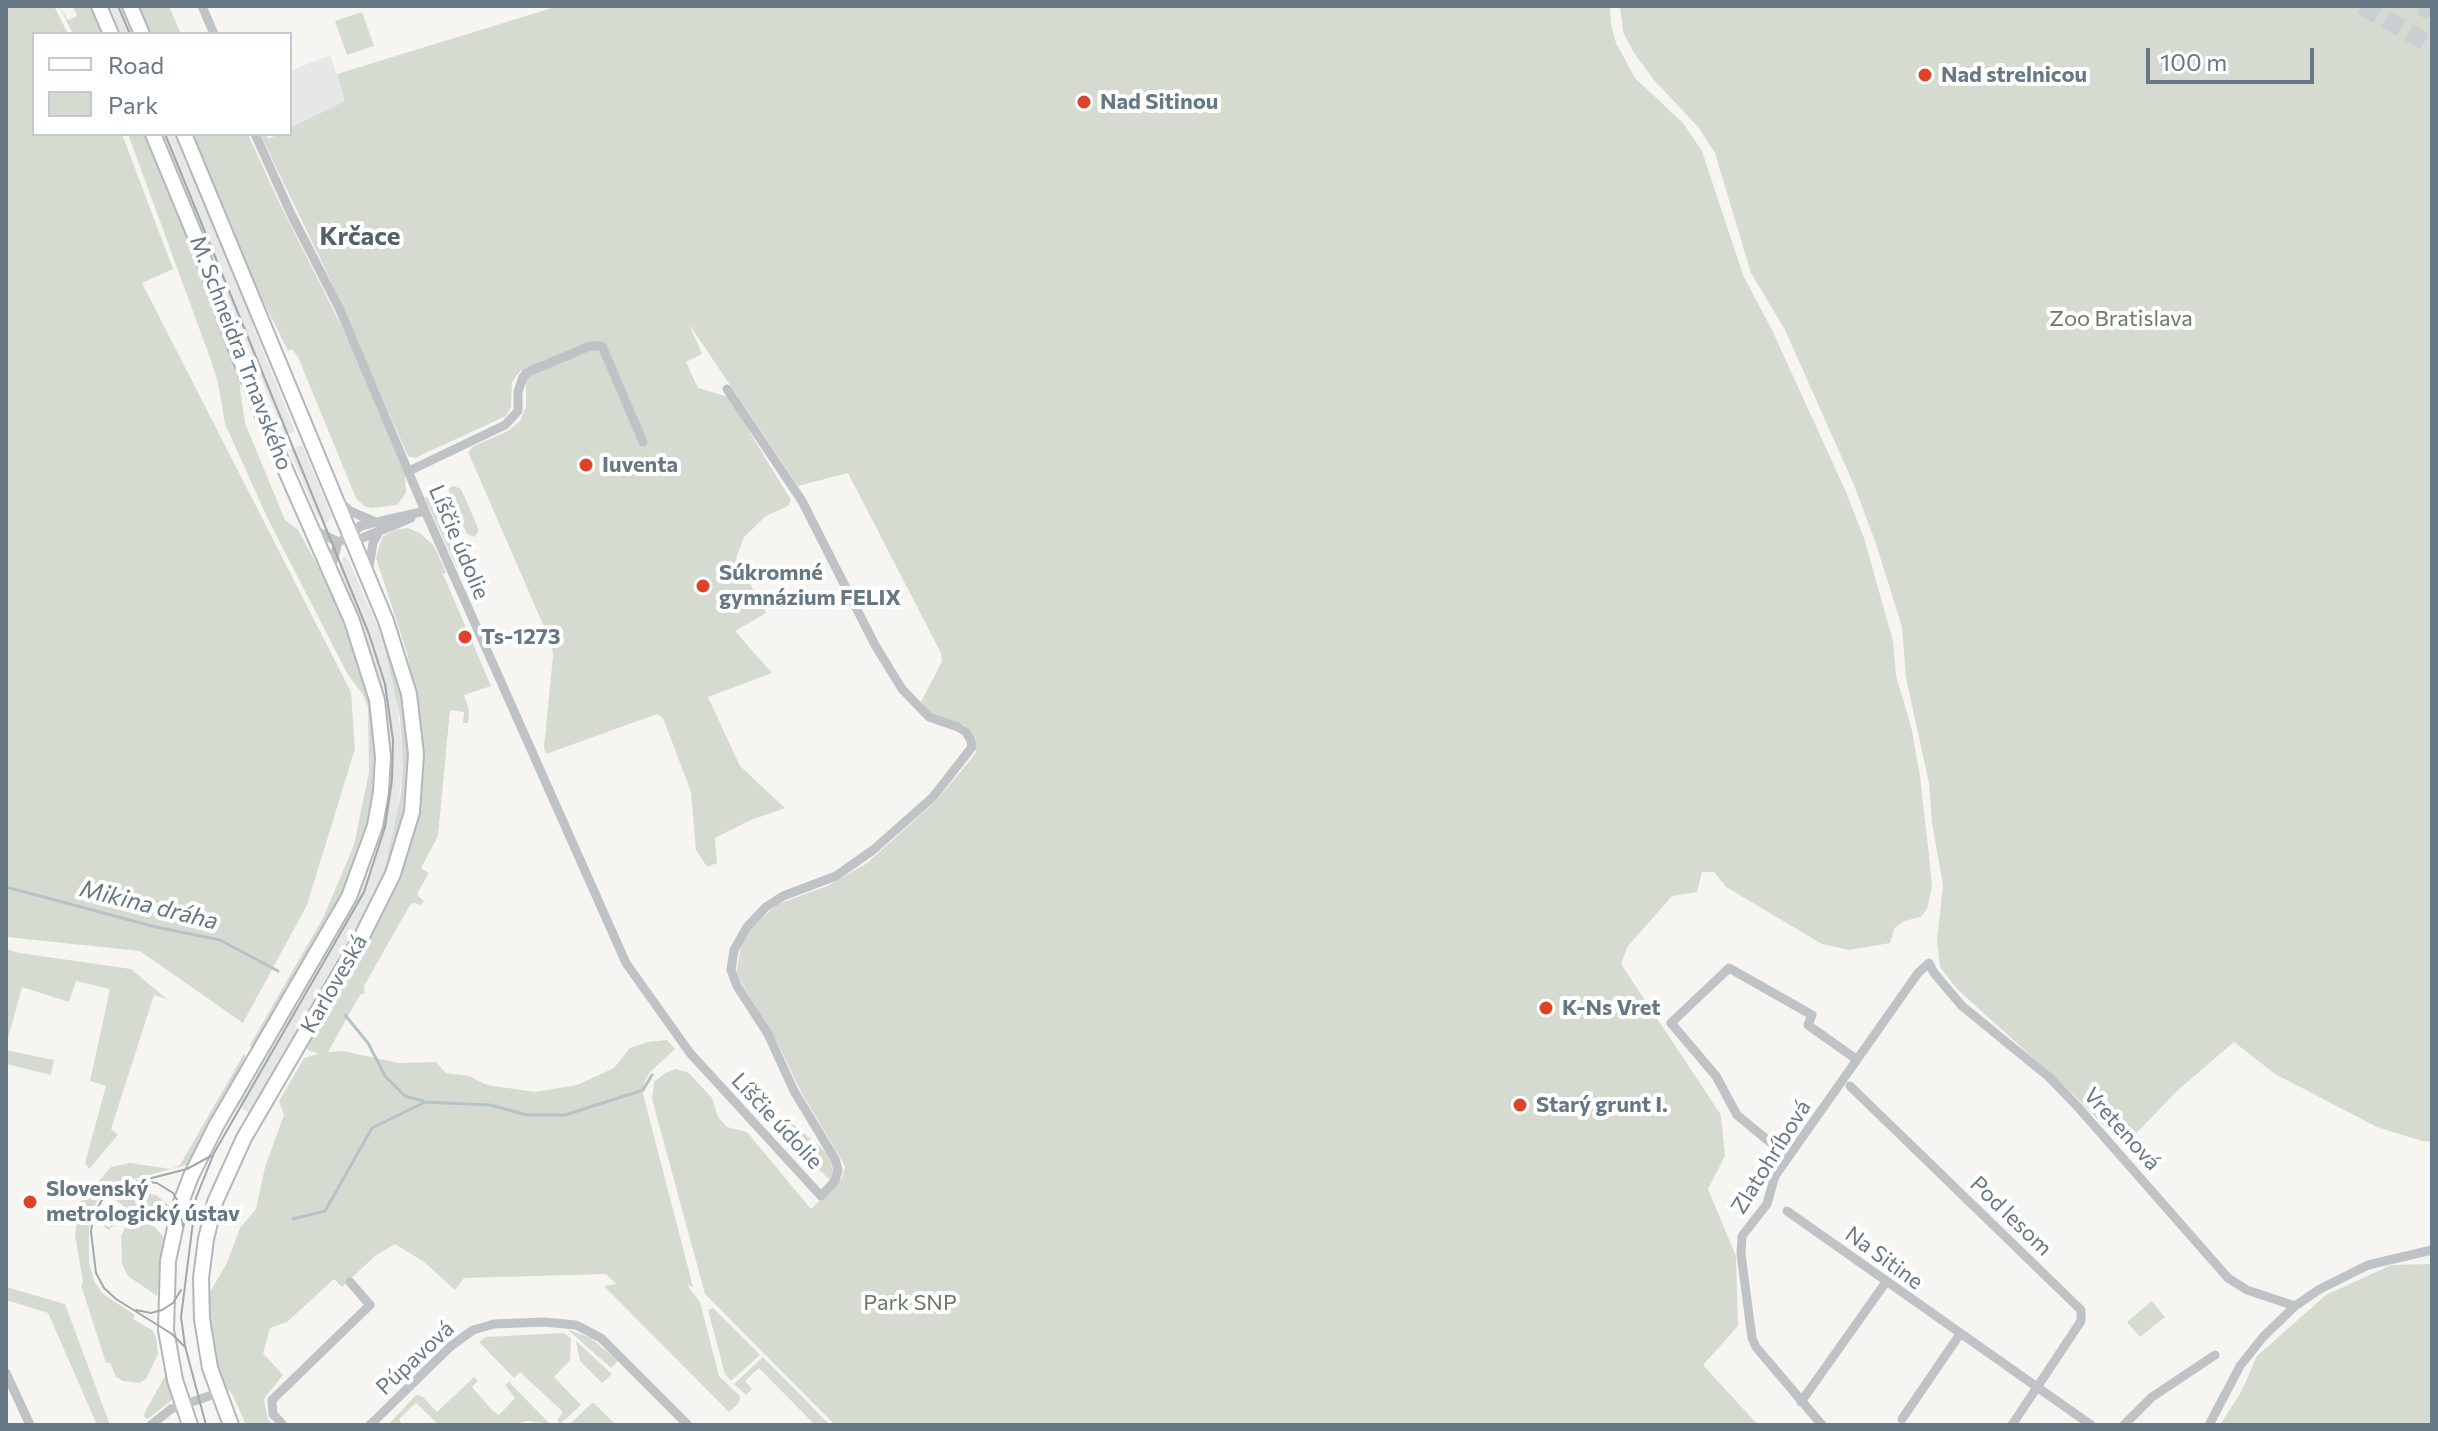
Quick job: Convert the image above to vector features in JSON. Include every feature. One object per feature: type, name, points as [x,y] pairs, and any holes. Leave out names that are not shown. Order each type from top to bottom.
[{"type":"main road","points":[[99,6],[110,32]]},
{"type":"main road","points":[[130,6],[141,32]]},
{"type":"main road","name":"M. Schneidra Trnavského","points":[[154,136],[196,238],[245,373],[330,572]]},
{"type":"main road","name":"M. Schneidra Trnavského","points":[[185,136],[335,498],[345,539]]},
{"type":"main road","name":"Karloveská","points":[[231,1425],[206,1351],[201,1298],[206,1239],[215,1202],[250,1127],[381,901],[400,855],[412,812],[416,754],[411,706],[399,658],[368,576],[345,539]]},
{"type":"main road","name":"Karloveská","points":[[190,1425],[169,1352],[165,1294],[171,1242],[180,1205],[216,1126],[340,914],[363,861],[378,811],[383,757],[377,700],[352,621],[330,572]]},
{"type":"street","points":[[202,6],[213,32]]},
{"type":"street","name":"Líščie údolie","points":[[256,136],[340,310],[425,511],[626,963],[690,1053],[821,1196],[835,1181],[838,1170],[835,1159],[802,1106],[768,1034],[737,986],[731,970],[734,950],[747,927],[766,907],[783,896],[836,876],[873,850],[933,797],[972,747],[966,732],[929,717],[902,689],[875,645],[802,501],[727,389]]},
{"type":"street","points":[[409,471],[505,425],[518,411],[518,392],[528,372],[590,346],[602,346],[643,442]]},
{"type":"street","points":[[335,498],[350,511],[376,521]]},
{"type":"street","points":[[310,527],[345,539],[360,539],[425,511]]},
{"type":"street","points":[[330,572],[345,539],[360,526],[425,511]]},
{"type":"street","points":[[368,576],[373,543],[378,533]]},
{"type":"street","name":"Zlatohríbová","points":[[1822,1425],[1756,1347],[1752,1338],[1741,1254],[1742,1236],[1767,1204],[1771,1186],[1788,1157],[1918,973],[1929,963]]},
{"type":"street","name":"Vretenová","points":[[1929,963],[1962,1006],[2049,1077],[2077,1106],[2228,1278],[2247,1290],[2295,1306]]},
{"type":"street","points":[[1788,1157],[1737,1115],[1716,1076],[1671,1023],[1729,968],[1812,1015],[1808,1025],[1856,1059]]},
{"type":"street","name":"Pod lesom","points":[[1850,1086],[2081,1310],[2081,1321],[2037,1387]]},
{"type":"street","name":"Na Sitine","points":[[1787,1211],[2091,1425]]},
{"type":"street","points":[[2209,1425],[2240,1366],[2263,1337],[2295,1306],[2320,1289],[2368,1265],[2432,1250]]},
{"type":"street","points":[[283,1425],[271,1411],[275,1397],[370,1305],[350,1282]]},
{"type":"street","points":[[1801,1402],[1886,1282]]},
{"type":"street","name":"Púpavová","points":[[370,1425],[451,1346],[473,1330],[494,1324],[544,1322],[576,1325],[601,1338],[688,1425]]},
{"type":"street","points":[[1902,1419],[1960,1334]]},
{"type":"street","points":[[2124,1425],[2152,1397],[2215,1355]]},
{"type":"street","points":[[6,1373],[30,1425]]},
{"type":"street","points":[[2012,1425],[2037,1387]]},
{"type":"street","points":[[151,1425],[171,1409],[218,1393]]},
{"type":"shaded area","points":[[106,6],[122,6],[133,32],[117,32]]},
{"type":"shaded area","points":[[330,55],[346,101],[292,127],[292,70]]},
{"type":"shaded area","points":[[161,136],[177,136],[256,324],[253,326],[295,431],[285,436]]},
{"type":"shaded area","points":[[302,445],[332,517],[327,523],[317,516],[289,450]]},
{"type":"shaded area","points":[[344,556],[349,561],[385,644],[397,695],[403,766],[397,819],[386,864],[367,909],[249,1113],[237,1105],[354,902],[371,861],[383,817],[389,745],[386,719],[372,659],[341,575],[340,564]]},
{"type":"green space","points":[[6,6],[54,6],[67,32],[32,32],[32,136],[123,136],[173,269],[142,283],[351,692],[355,749],[307,905],[243,1023],[140,951],[6,937]]},
{"type":"green space","points":[[59,6],[68,20],[77,16],[73,6],[91,6],[102,32],[72,32]]},
{"type":"green space","points":[[138,6],[169,6],[180,32],[148,32]]},
{"type":"green space","name":"Park SNP","points":[[1610,6],[1616,43],[1635,78],[1683,123],[1702,151],[1743,275],[1773,332],[1864,538],[1893,641],[1896,676],[1911,726],[1929,856],[1932,886],[1927,909],[1921,917],[1904,921],[1894,929],[1890,943],[1849,950],[1822,944],[1726,887],[1714,872],[1702,872],[1697,892],[1672,896],[1628,946],[1621,964],[1721,1115],[1725,1156],[1708,1189],[1736,1256],[1738,1326],[1703,1365],[1758,1425],[835,1425],[705,1294],[652,1099],[654,1082],[676,1069],[689,1073],[712,1098],[718,1117],[727,1127],[747,1132],[811,1209],[842,1178],[845,1166],[736,974],[741,946],[752,927],[778,904],[827,886],[866,864],[937,800],[976,753],[976,738],[965,725],[931,714],[921,702],[942,661],[941,653],[848,473],[798,486],[689,324],[702,354],[686,362],[698,388],[728,397],[750,428],[750,433],[791,500],[788,506],[766,516],[744,537],[736,558],[766,613],[735,631],[772,673],[708,697],[740,766],[785,808],[715,838],[717,863],[707,867],[696,850],[691,792],[663,718],[657,714],[546,754],[552,645],[468,452],[474,446],[508,431],[520,421],[526,407],[526,382],[521,370],[512,382],[511,408],[506,416],[415,458],[408,456],[327,273],[261,136],[268,139],[292,136],[292,127],[345,101],[337,74],[552,8]]},
{"type":"green space","name":"Zoo Bratislava","points":[[1620,6],[2432,6],[2432,1142],[2377,1127],[2275,1074],[2234,1042],[2178,1090],[2124,1146],[2073,1094],[1957,989],[1940,967],[1937,940],[1943,885],[1932,823],[1929,783],[1906,678],[1902,627],[1876,544],[1854,485],[1785,330],[1751,273],[1715,153],[1699,128],[1654,80],[1634,53],[1623,32]]},
{"type":"green space","points":[[362,12],[374,46],[347,55],[335,21]]},
{"type":"green space","points":[[129,136],[146,136],[185,228],[232,357],[239,380],[245,423],[285,520],[298,530],[334,595],[372,706],[377,754],[372,812],[365,836],[342,896],[256,1046],[252,1048],[250,1045],[323,918],[354,845],[369,772],[368,707],[348,675],[267,517],[225,424],[218,383]]},
{"type":"green space","points":[[193,136],[249,136],[344,331],[405,475],[406,493],[397,505],[372,508],[364,506],[356,498],[298,357],[292,349],[288,351],[256,287]]},
{"type":"green space","points":[[454,486],[461,489],[479,530],[475,537],[467,534],[449,493],[449,488]]},
{"type":"green space","points":[[433,494],[463,565],[457,568],[425,498]]},
{"type":"green space","points":[[408,528],[420,533],[434,546],[491,686],[464,695],[469,710],[468,723],[463,723],[464,712],[450,710],[438,836],[421,868],[429,873],[418,892],[424,901],[421,905],[410,905],[364,986],[365,993],[360,995],[328,1052],[343,1051],[399,1063],[436,1062],[446,1073],[469,1076],[487,1085],[535,1092],[577,1085],[614,1068],[630,1048],[667,1040],[675,1049],[650,1072],[643,1094],[693,1287],[687,1285],[700,1302],[719,1376],[740,1396],[739,1403],[729,1412],[604,1286],[616,1284],[606,1274],[464,1278],[455,1290],[424,1262],[395,1244],[375,1256],[342,1287],[334,1279],[287,1322],[270,1328],[263,1353],[283,1375],[264,1399],[268,1420],[274,1425],[246,1425],[232,1394],[223,1385],[214,1349],[209,1294],[227,1263],[240,1228],[256,1209],[265,1167],[284,1115],[279,1101],[304,1058],[318,1054],[308,1050],[307,1045],[386,906],[404,866],[415,828],[423,778],[421,722],[407,653],[376,558],[382,537],[394,530]]},
{"type":"green space","points":[[384,644],[390,653],[406,716],[407,794],[389,865],[340,960],[386,864],[401,794],[400,717]]},
{"type":"green space","points":[[6,949],[131,969],[168,1000],[154,995],[111,1129],[118,1135],[89,1169],[85,1163],[106,1086],[90,1081],[110,989],[76,981],[69,1002],[22,987],[6,1046]]},
{"type":"green space","points":[[6,1050],[54,1060],[51,1075],[6,1064]]},
{"type":"green space","points":[[244,1054],[247,1061],[189,1164],[171,1169],[180,1165]]},
{"type":"green space","points":[[792,1123],[829,1155],[833,1171],[831,1181],[781,1133]]},
{"type":"green space","points":[[130,1163],[171,1169],[117,1184],[98,1199],[89,1218],[89,1262],[94,1281],[103,1294],[135,1315],[133,1319],[152,1330],[156,1337],[158,1354],[146,1379],[140,1383],[123,1381],[116,1377],[110,1363],[106,1363],[81,1285],[75,1235],[79,1204],[111,1167]]},
{"type":"green space","points":[[141,1192],[156,1195],[172,1208],[160,1213],[145,1210],[130,1212],[109,1230],[105,1228],[104,1225],[110,1227],[123,1205],[115,1200]]},
{"type":"green space","points":[[139,1221],[155,1227],[165,1239],[157,1296],[128,1276],[122,1264],[121,1236],[126,1226]]},
{"type":"green space","points":[[2432,1264],[2432,1425],[2220,1425],[2241,1392],[2257,1356],[2326,1295],[2391,1265]]},
{"type":"green space","points":[[6,1287],[65,1304],[110,1425],[97,1425],[48,1313],[6,1300]]},
{"type":"green space","points":[[2152,1301],[2165,1317],[2140,1337],[2127,1322]]},
{"type":"green space","points":[[713,1308],[760,1355],[731,1381],[725,1374],[708,1310]]},
{"type":"green space","points":[[567,1329],[591,1338],[618,1361],[611,1368]]},
{"type":"green space","points":[[563,1333],[571,1338],[570,1360],[554,1377],[581,1405],[560,1424],[557,1420],[563,1412],[520,1372],[514,1378],[479,1342],[486,1337]]},
{"type":"green space","points":[[576,1341],[612,1374],[602,1383],[580,1361]]},
{"type":"green space","points":[[763,1357],[830,1425],[815,1425],[759,1368],[745,1381],[752,1389],[746,1395],[734,1384]]},
{"type":"green space","points":[[166,1374],[173,1399],[145,1418],[144,1414]]},
{"type":"green space","points":[[474,1377],[478,1381],[472,1387],[499,1415],[515,1398],[505,1385],[509,1382],[550,1424],[528,1421],[507,1425],[439,1425],[416,1403],[399,1419],[402,1425],[389,1424],[416,1395],[422,1396],[437,1412]]},
{"type":"green space","points":[[594,1403],[616,1425],[569,1425]]},
{"type":"waterway","name":"Mikina dráha","points":[[6,887],[156,927],[220,940],[278,971]]},
{"type":"waterway","name":"Mikina dráha","points":[[345,1015],[368,1043],[385,1076],[405,1096],[423,1101]]},
{"type":"waterway","points":[[293,1219],[325,1211],[372,1128],[425,1102],[490,1105],[527,1115],[565,1115],[643,1090],[652,1075]]},
{"type":"tunnel","points":[[2362,6],[2432,46]]},
{"type":"tunnel","points":[[2421,6],[2432,12]]},
{"type":"tram line","points":[[118,6],[129,32]]},
{"type":"tram line","points":[[166,136],[369,634],[385,684],[393,740],[392,780],[385,827],[364,892],[214,1153],[196,1198],[181,1317],[185,1346],[206,1425]]},
{"type":"tram line","points":[[144,1180],[187,1169],[211,1156]]},
{"type":"tram line","points":[[183,1226],[180,1205],[173,1193],[157,1183],[138,1181],[117,1188],[103,1198],[93,1216],[91,1232],[96,1273],[104,1288],[172,1334],[186,1348]]},
{"type":"tram line","points":[[136,1310],[151,1313],[162,1310],[173,1303],[181,1290]]},
{"type":"place","name":"Nad strelnicou","points":[[1925,75]]},
{"type":"place","name":"Nad Sitinou","points":[[1084,102]]},
{"type":"place","name":"Iuventa","points":[[586,465]]},
{"type":"place","name":"Súkromné gymnázium FELIX","points":[[703,586]]},
{"type":"place","name":"Ts-1273","points":[[465,637]]},
{"type":"place","name":"K-Ns Vret","points":[[1546,1008]]},
{"type":"place","name":"Starý grunt I.","points":[[1520,1105]]},
{"type":"place","name":"Slovenský metrologický ústav","points":[[30,1202]]},
{"type":"district","name":"Krčace","points":[[360,236]]}]
